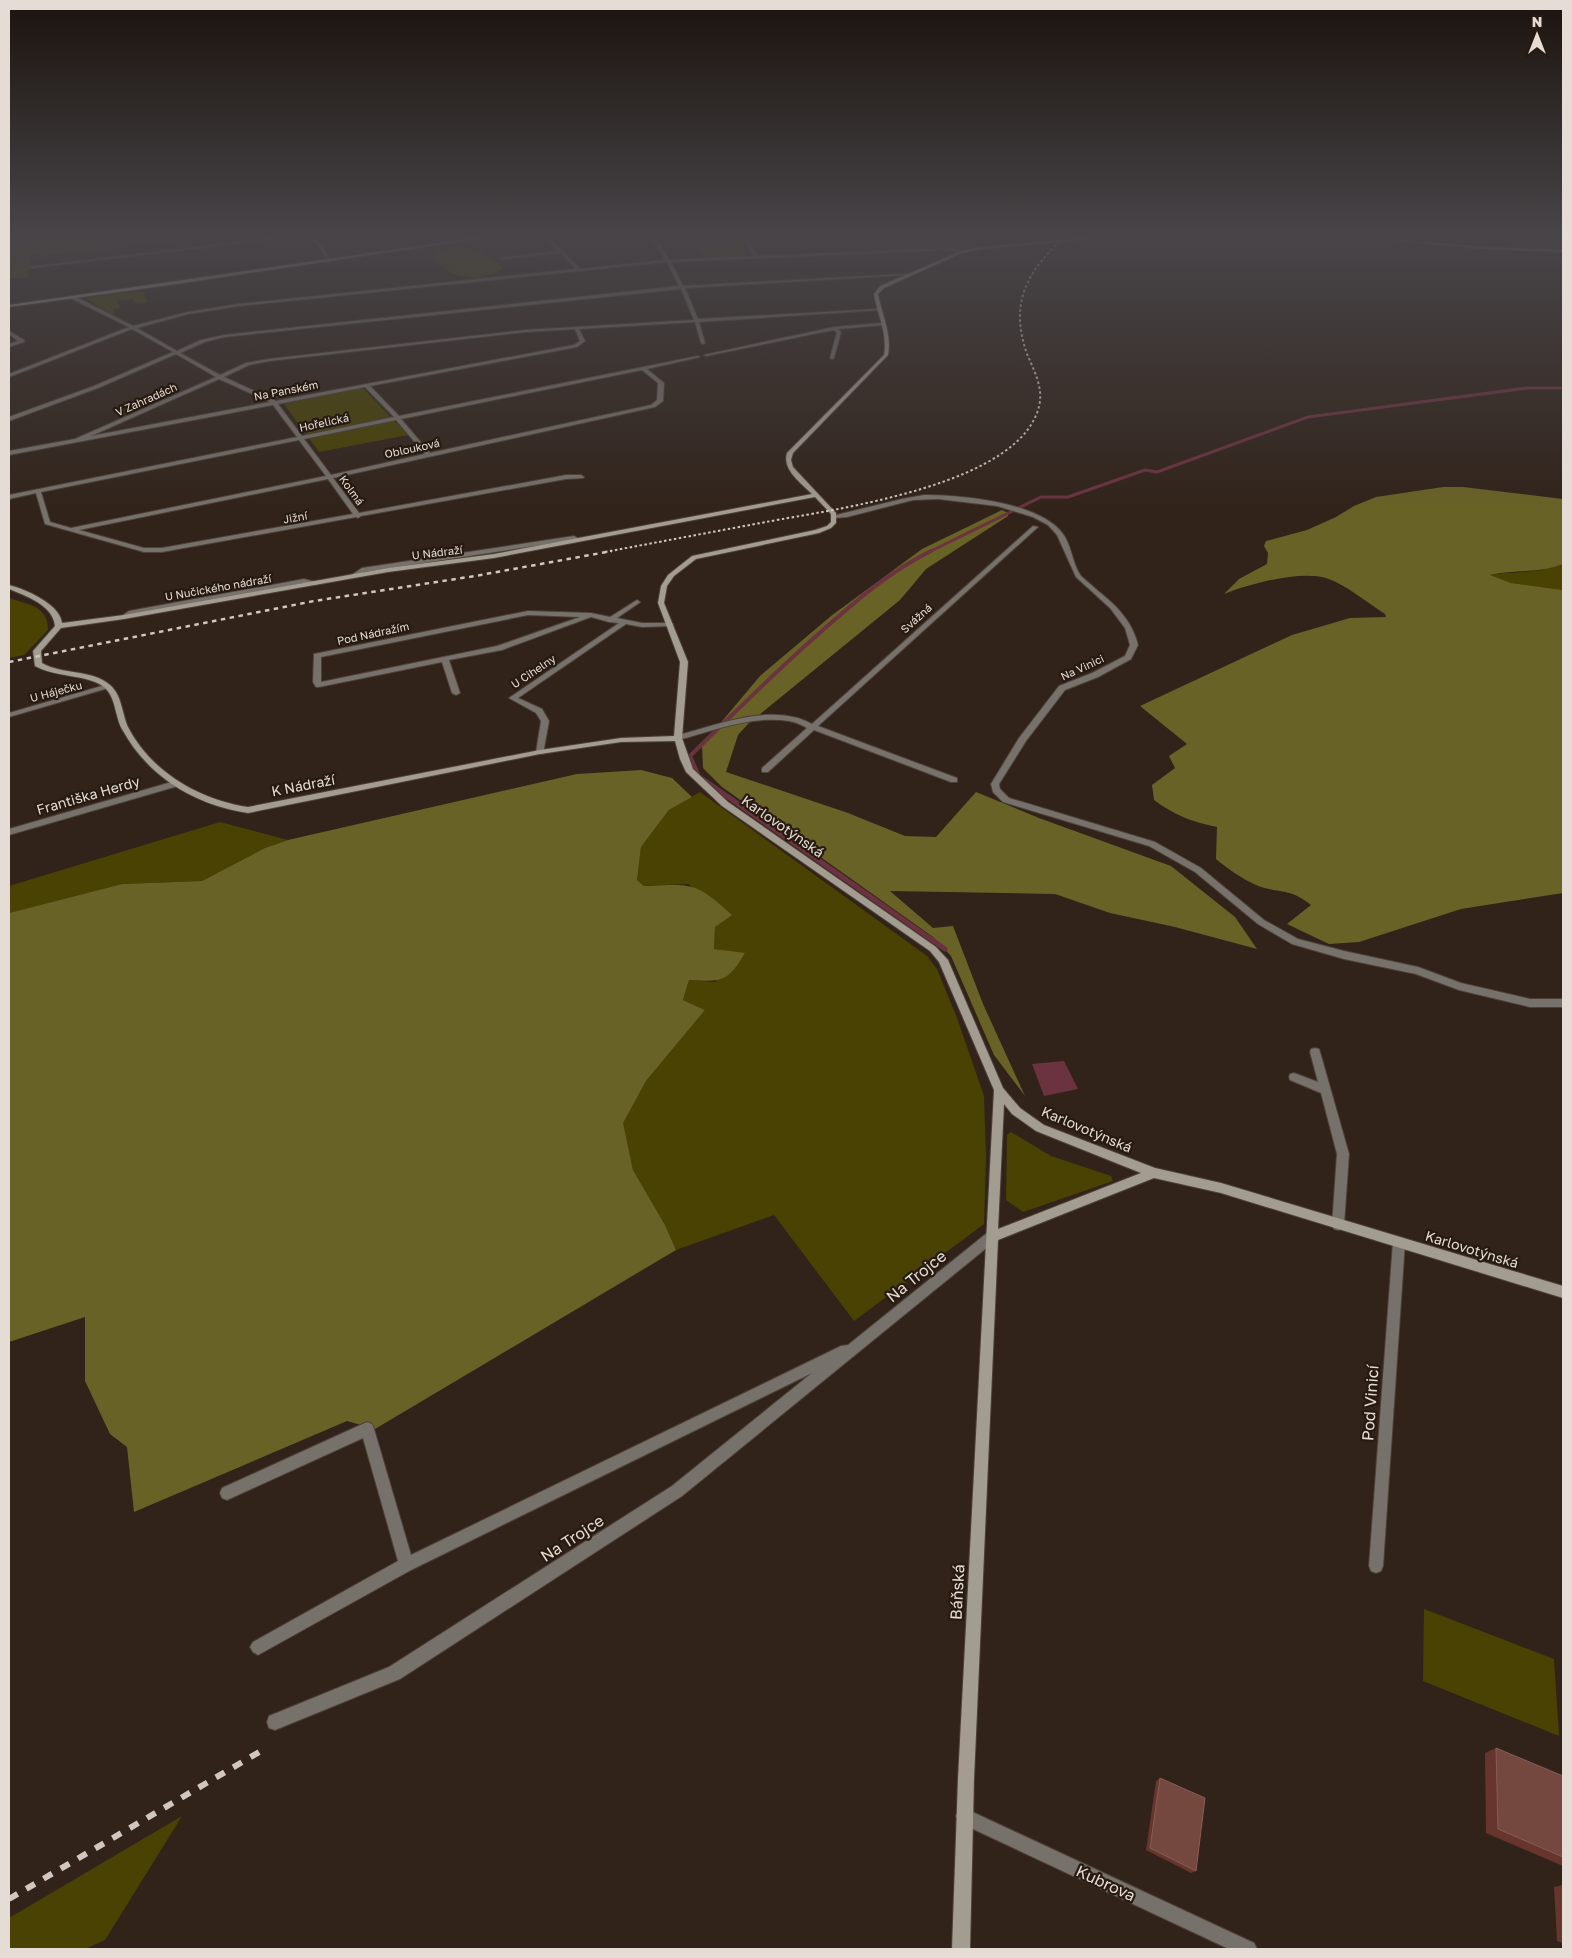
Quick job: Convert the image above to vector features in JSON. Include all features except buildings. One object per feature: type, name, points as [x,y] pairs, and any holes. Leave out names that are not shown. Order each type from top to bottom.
[{"type":"street","points":[[9,376],[130,328]]},
{"type":"street","points":[[132,328],[220,377],[274,402]]},
{"type":"street","points":[[9,419],[96,387],[203,341],[224,336],[295,328]]},
{"type":"street","name":"V Zahradách","points":[[77,440],[248,364],[525,331],[585,328]]},
{"type":"street","points":[[700,328],[703,343]]},
{"type":"street","points":[[706,356],[832,328]]},
{"type":"street","points":[[832,358],[839,332],[834,328]]},
{"type":"street","points":[[835,516],[790,467],[788,460],[790,453],[886,355],[888,347],[883,328]]},
{"type":"street","name":"Na Panském","points":[[9,453],[575,346],[583,341],[577,329]]},
{"type":"street","points":[[9,332],[22,341],[9,346]]},
{"type":"street","points":[[643,368],[698,357]]},
{"type":"street","name":"Hořelická","points":[[9,496],[643,368]]},
{"type":"street","name":"Oblouková","points":[[70,530],[330,477],[653,406],[660,401],[661,383],[643,368]]},
{"type":"street","points":[[366,385],[397,417],[428,455]]},
{"type":"street","name":"Kolmá","points":[[274,402],[358,516]]},
{"type":"street","name":"Jižní","points":[[38,491],[47,523],[144,550],[162,550],[566,477],[581,477]]},
{"type":"street","name":"U Nádraží","points":[[59,626],[124,617],[353,576],[494,556],[817,495]]},
{"type":"street","name":"Na Vinici","points":[[835,516],[869,511],[910,499],[940,498],[1008,507],[1044,521],[1060,534],[1078,576],[1118,612],[1128,624],[1134,645],[1128,657],[1095,675],[1062,688],[1022,740],[994,784],[996,790],[1006,800],[1152,844],[1198,870],[1261,922],[1295,942],[1418,971],[1458,986],[1530,1003],[1563,1002]]},
{"type":"street","name":"Karlovotýnská","points":[[835,516],[836,520],[832,525],[823,530],[694,557],[681,565],[664,586],[661,604],[684,662],[678,738],[689,770],[725,804],[933,949],[943,960],[999,1090],[1016,1111],[1040,1128],[1154,1173],[1221,1188],[1563,1292]]},
{"type":"street","name":"Svážná","points":[[765,770],[1034,527]]},
{"type":"street","points":[[9,587],[52,609],[59,619],[59,626],[37,651],[38,664],[60,673],[96,680],[108,687]]},
{"type":"street","points":[[609,620],[637,602]]},
{"type":"street","name":"Pod Nádražím","points":[[591,615],[499,648],[319,685],[317,682],[316,656],[528,613],[591,615],[609,620],[660,627],[671,626]]},
{"type":"street","name":"U Cihelny","points":[[540,752],[545,721],[539,711],[513,698],[624,622]]},
{"type":"street","points":[[445,659],[456,693]]},
{"type":"street","name":"K Nádraží","points":[[108,687],[128,733],[144,754],[175,784],[228,809],[248,810],[540,752],[621,740],[678,738]]},
{"type":"street","name":"U Háječku","points":[[9,715],[108,687]]},
{"type":"street","points":[[678,738],[764,718],[792,719],[954,780]]},
{"type":"street","name":"Františka Herdy","points":[[9,832],[175,784]]},
{"type":"street","points":[[1315,1052],[1343,1154],[1338,1225]]},
{"type":"street","points":[[1294,1077],[1326,1090]]},
{"type":"street","name":"Báňská","points":[[961,1949],[964,1816],[999,1090]]},
{"type":"street","points":[[991,1238],[1154,1173]]},
{"type":"street","name":"Na Trojce","points":[[275,1722],[394,1673],[669,1496],[991,1238]]},
{"type":"street","name":"Pod Vinicí","points":[[1376,1566],[1399,1242]]},
{"type":"street","name":"Na Trojce","points":[[258,1648],[406,1565],[862,1341]]},
{"type":"street","points":[[227,1494],[367,1429],[406,1565]]},
{"type":"street","name":"Kubrova","points":[[964,1816],[1248,1949]]},
{"type":"shaded area","points":[[357,388],[364,389],[408,435],[319,452],[284,404]]},
{"type":"shaded area","points":[[1443,487],[1463,487],[1563,499],[1563,564],[1545,569],[1490,575],[1511,583],[1563,590],[1563,893],[1461,909],[1359,942],[1329,944],[1287,924],[1311,905],[1290,893],[1256,885],[1216,859],[1217,827],[1184,817],[1154,800],[1152,785],[1175,768],[1169,756],[1187,744],[1140,706],[1292,635],[1350,618],[1386,617],[1385,614],[1341,585],[1326,578],[1315,576],[1275,579],[1224,594],[1239,579],[1267,564],[1268,553],[1264,546],[1266,541],[1307,530],[1376,497]]},
{"type":"shaded area","points":[[1002,510],[1008,513],[1008,516],[926,569],[900,600],[748,724],[738,735],[726,772],[848,813],[905,836],[936,837],[976,792],[1039,818],[1171,866],[1235,917],[1257,949],[1175,927],[1110,913],[1055,894],[890,891],[933,928],[953,926],[983,1004],[1025,1096],[994,1055],[951,956],[933,937],[722,787],[703,768],[702,745],[760,676],[831,616],[922,549]]},
{"type":"shaded area","points":[[1563,564],[1563,590],[1511,583],[1489,575],[1536,571]]},
{"type":"shaded area","points":[[9,598],[36,607],[41,611],[45,615],[48,630],[24,655],[9,658]]},
{"type":"shaded area","points":[[641,770],[672,778],[692,797],[669,810],[641,847],[637,880],[644,886],[683,885],[701,890],[732,915],[715,927],[714,949],[745,953],[734,970],[723,978],[709,981],[689,980],[683,1000],[705,1010],[646,1081],[623,1123],[633,1170],[665,1225],[676,1250],[375,1429],[347,1421],[134,1512],[127,1447],[110,1434],[85,1381],[85,1317],[9,1342],[9,913],[122,884],[202,881],[265,848],[288,840],[577,774]]},
{"type":"shaded area","points":[[700,792],[927,956],[937,969],[957,1018],[984,1096],[986,1157],[984,1224],[854,1321],[774,1215],[676,1250],[665,1225],[633,1170],[622,1123],[646,1081],[705,1010],[683,1000],[689,980],[715,982],[745,954],[714,949],[715,927],[689,884],[644,886],[637,880],[641,847],[669,810]]},
{"type":"shaded area","points":[[220,822],[288,840],[265,848],[202,881],[122,884],[9,913],[9,886]]},
{"type":"shaded area","points":[[1064,1061],[1078,1089],[1044,1096],[1032,1064]]},
{"type":"shaded area","points":[[1011,1132],[1051,1156],[1111,1176],[1113,1181],[1023,1212],[1006,1200],[1007,1135]]},
{"type":"shaded area","points":[[1424,1609],[1554,1659],[1559,1736],[1423,1681]]},
{"type":"shaded area","points":[[182,1816],[105,1940],[85,1949],[9,1949],[9,1918]]},
{"type":"waterway","points":[[929,552],[1041,497],[1068,497],[1145,470],[1157,472],[1308,417],[1527,388],[1563,388]]},
{"type":"waterway","points":[[705,781],[699,776],[690,756],[783,666],[842,613],[885,579],[929,552]]},
{"type":"waterway","points":[[704,780],[945,949]]},
{"type":"railway","points":[[605,552],[879,500],[924,488],[966,473],[1002,454],[1028,430],[1040,401],[1038,383],[1027,354],[1021,328]]},
{"type":"railway","points":[[9,662],[314,601],[475,576],[612,551]]},
{"type":"railway","points":[[9,1899],[261,1751]]}]
